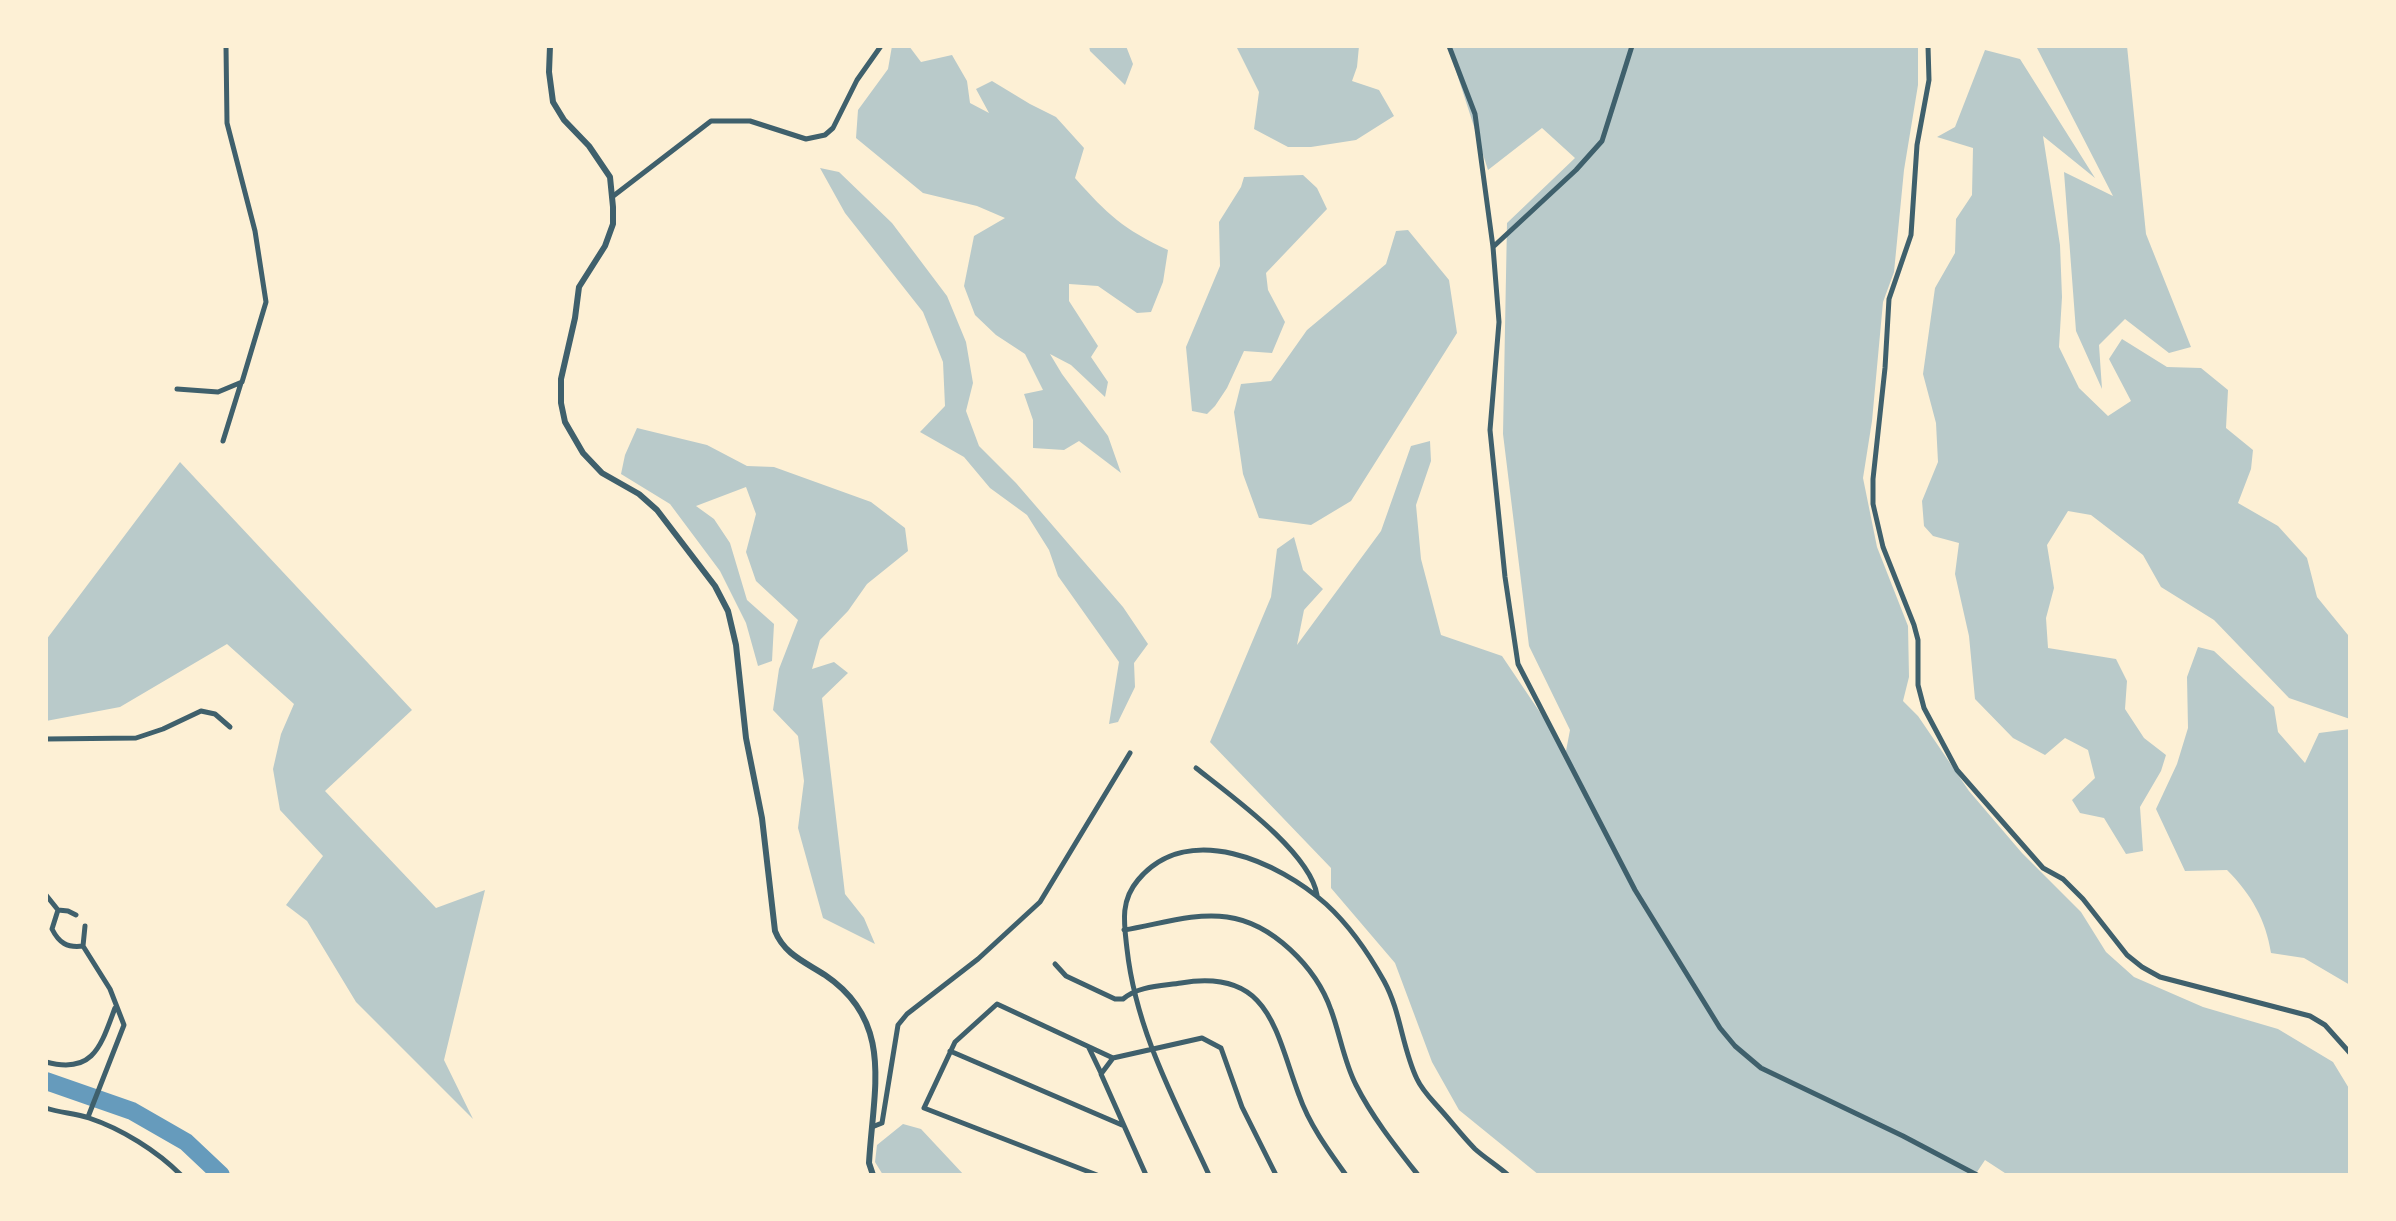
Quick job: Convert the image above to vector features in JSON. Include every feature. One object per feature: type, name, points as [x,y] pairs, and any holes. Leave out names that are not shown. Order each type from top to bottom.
[{"type":"street","points":[[223,441],[266,302],[255,231],[227,123],[226,46]]},
{"type":"street","points":[[550,46],[553,102],[610,177],[612,197],[613,224],[605,246],[579,287],[561,379],[565,422],[583,453],[602,473],[639,494],[657,510],[715,586],[728,611],[736,645],[746,738],[762,818],[775,931],[781,946],[847,990],[867,1018],[876,1048],[869,1163],[873,1175]]},
{"type":"street","points":[[612,197],[711,121],[750,121],[806,139],[825,135],[833,128],[857,80],[881,46]]},
{"type":"street","points":[[1449,46],[1475,114],[1493,247],[1499,322],[1490,430],[1505,577],[1518,664],[1635,890],[1720,1028],[1761,1068],[1977,1175]]},
{"type":"street","points":[[1493,247],[1576,170],[1602,141],[1632,46]]},
{"type":"street","points":[[1928,46],[1929,80],[1917,145],[1911,235],[1889,299],[1873,492],[1883,547],[1918,640],[1918,685],[1924,708],[1957,770],[2043,868],[2063,879],[2083,899],[2127,955],[2160,977],[2310,1016],[2325,1025],[2350,1053]]},
{"type":"street","points":[[177,389],[218,392],[242,382]]},
{"type":"street","points":[[46,739],[136,738],[201,711],[215,714],[230,727]]},
{"type":"street","points":[[871,1127],[882,1123],[898,1025],[907,1014],[978,959],[1040,902],[1130,753]]},
{"type":"street","points":[[1196,768],[1257,816],[1285,845],[1315,882],[1317,896]]},
{"type":"street","points":[[1209,1175],[1151,1049],[1133,990],[1123,905],[1138,879],[1155,864],[1185,852],[1215,849],[1252,859],[1293,879],[1317,896],[1358,939],[1385,982],[1396,1007],[1417,1079],[1476,1150],[1508,1175]]},
{"type":"street","points":[[46,895],[58,910],[76,915]]},
{"type":"street","points":[[58,910],[52,929],[57,938],[65,945],[83,946]]},
{"type":"street","points":[[1124,930],[1208,916],[1229,917],[1260,927],[1294,953],[1330,1006],[1355,1084],[1418,1175]]},
{"type":"street","points":[[85,926],[83,946],[110,989],[124,1025],[88,1117]]},
{"type":"street","points":[[1055,964],[1066,976],[1115,999],[1123,999],[1133,990],[1202,979],[1246,991],[1272,1019],[1299,1097],[1314,1127],[1346,1175]]},
{"type":"street","points":[[1097,1175],[924,1108],[955,1042],[997,1004],[1113,1058],[1202,1038],[1221,1048],[1242,1107],[1276,1175]]},
{"type":"street","points":[[46,1062],[73,1065],[91,1058],[98,1050],[115,1008]]},
{"type":"street","points":[[1089,1048],[1146,1175]]},
{"type":"street","points":[[950,1051],[1123,1125]]},
{"type":"street","points":[[1101,1074],[1113,1058]]},
{"type":"street","points":[[46,1108],[88,1117],[157,1155],[181,1175]]},
{"type":"shaded area","points":[[892,46],[909,46],[921,62],[952,55],[967,81],[970,103],[989,113],[976,89],[992,81],[1056,117],[1084,148],[1075,178],[1117,220],[1168,250],[1163,282],[1151,312],[1137,313],[1098,286],[1069,284],[1069,301],[1098,346],[1091,357],[1108,382],[1105,397],[1071,365],[1050,354],[1108,436],[1121,473],[1079,441],[1064,450],[1033,448],[1033,420],[1024,394],[1043,390],[1025,354],[996,335],[975,315],[964,286],[974,236],[1005,218],[977,206],[923,193],[856,138],[858,110],[888,69]]},
{"type":"shaded area","points":[[1089,46],[1126,46],[1133,64],[1125,85],[1090,51]]},
{"type":"shaded area","points":[[1236,46],[1359,46],[1352,81],[1379,90],[1394,116],[1356,140],[1288,147],[1254,129],[1259,92]]},
{"type":"shaded area","points":[[1448,46],[1918,46],[1918,85],[1904,170],[1894,272],[1883,302],[1872,421],[1863,478],[1877,547],[1908,626],[1909,677],[1903,701],[1918,716],[1969,791],[2022,853],[2081,912],[2106,952],[2134,977],[2203,1007],[2278,1029],[2333,1062],[2350,1090],[2350,1175],[2008,1175],[1985,1160],[1975,1175],[1539,1175],[1459,1110],[1432,1062],[1395,963],[1331,888],[1331,868],[1210,742],[1271,597],[1277,549],[1294,537],[1303,570],[1323,589],[1304,610],[1297,645],[1381,531],[1411,446],[1430,441],[1431,461],[1416,505],[1421,559],[1441,635],[1502,656],[1566,751],[1570,730],[1529,646],[1503,434],[1507,223],[1575,158],[1542,128],[1488,170]]},
{"type":"shaded area","points":[[2032,46],[2127,46],[2146,234],[2191,347],[2169,353],[2125,319],[2099,345],[2102,389],[2076,331],[2064,172],[2113,196],[2037,48]]},
{"type":"shaded area","points":[[1985,50],[2020,59],[2095,178],[2043,136],[2060,245],[2062,297],[2059,347],[2079,388],[2108,416],[2131,401],[2109,359],[2122,339],[2167,367],[2201,368],[2228,390],[2226,428],[2253,450],[2251,469],[2238,503],[2278,526],[2307,558],[2317,597],[2350,641],[2350,719],[2289,698],[2214,620],[2161,587],[2143,555],[2091,515],[2068,511],[2047,545],[2054,588],[2046,618],[2048,648],[2116,659],[2127,681],[2125,709],[2144,738],[2166,755],[2161,771],[2140,807],[2143,851],[2126,854],[2104,818],[2080,813],[2072,800],[2095,778],[2088,750],[2065,738],[2045,755],[2013,738],[1975,699],[1969,636],[1955,574],[1959,543],[1933,536],[1924,526],[1922,501],[1938,462],[1936,423],[1923,374],[1935,288],[1955,253],[1956,219],[1972,195],[1973,148],[1937,137],[1955,127]]},
{"type":"shaded area","points":[[820,168],[839,172],[892,223],[947,296],[966,342],[973,383],[966,411],[979,446],[1016,483],[1123,607],[1148,644],[1134,663],[1135,687],[1118,722],[1109,724],[1119,662],[1058,576],[1049,550],[1027,515],[990,488],[964,457],[920,432],[945,406],[943,362],[923,312],[845,213]]},
{"type":"shaded area","points":[[1303,175],[1317,188],[1327,209],[1266,273],[1268,290],[1285,322],[1272,353],[1244,351],[1215,406],[1207,414],[1192,411],[1186,347],[1220,266],[1219,222],[1244,177]]},
{"type":"shaded area","points":[[1408,230],[1449,280],[1457,333],[1351,501],[1311,525],[1259,518],[1243,474],[1234,412],[1241,384],[1271,381],[1307,330],[1386,264],[1396,231]]},
{"type":"shaded area","points":[[637,428],[707,445],[747,466],[774,467],[871,502],[905,528],[908,551],[867,584],[848,611],[820,640],[812,669],[834,662],[848,673],[822,698],[845,894],[864,918],[875,944],[823,918],[798,828],[804,781],[798,736],[773,710],[779,669],[798,620],[756,581],[746,552],[756,514],[746,487],[696,506],[714,519],[730,543],[747,600],[774,624],[772,661],[758,666],[746,623],[720,571],[670,504],[621,474],[625,455]]},
{"type":"shaded area","points":[[180,462],[412,710],[325,791],[436,908],[485,890],[444,1060],[473,1119],[356,1002],[307,921],[286,905],[323,856],[280,810],[273,769],[281,734],[294,704],[227,644],[120,707],[46,721],[46,640]]},
{"type":"shaded area","points":[[2198,647],[2214,651],[2274,707],[2278,732],[2305,763],[2319,733],[2350,729],[2350,985],[2304,958],[2271,953],[2261,919],[2243,888],[2227,870],[2185,871],[2156,809],[2177,764],[2188,728],[2187,677]]},
{"type":"shaded area","points":[[903,1124],[921,1129],[964,1175],[883,1175],[875,1162],[877,1145]]},
{"type":"waterway","points":[[46,1081],[132,1111],[186,1142],[221,1175]]}]
